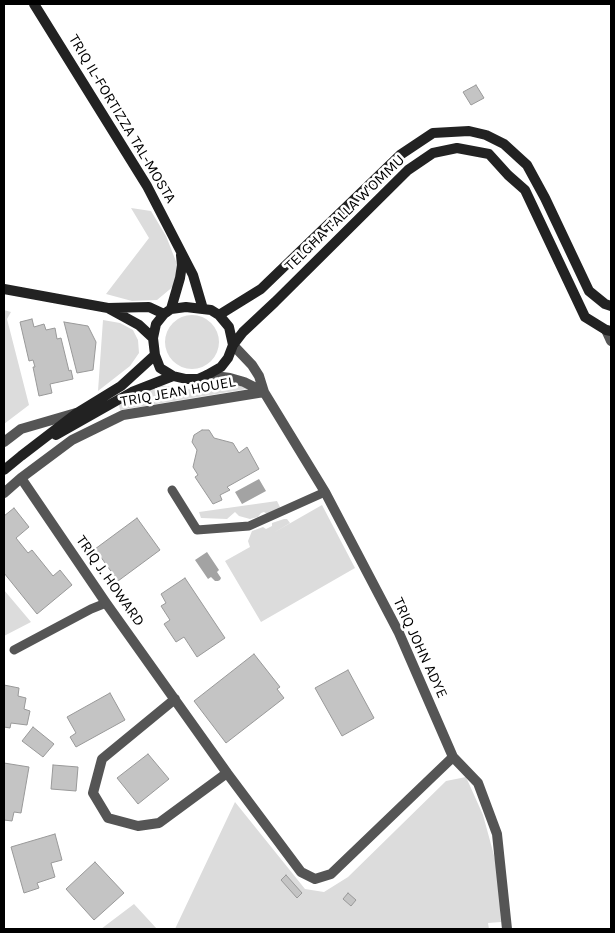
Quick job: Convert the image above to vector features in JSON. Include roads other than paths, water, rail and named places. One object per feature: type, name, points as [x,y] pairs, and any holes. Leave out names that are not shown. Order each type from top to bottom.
[{"type":"main road","name":"TRIQ IL-FORTIZZA TAL-MOSTA","points":[[34,4],[147,186],[193,275],[203,309]]},
{"type":"main road","name":"TELGĦA T'ALLA W'OMMU","points":[[219,315],[261,289],[400,155],[433,133],[469,131],[486,135],[504,144],[527,165],[545,198],[589,291],[605,304],[611,306]]},
{"type":"main road","name":"TELGĦA T'ALLA W'OMMU","points":[[233,345],[243,332],[408,170],[433,153],[457,148],[489,154],[524,190],[585,317],[608,331]]},
{"type":"main road","points":[[4,289],[108,308],[149,307],[168,311],[186,307],[211,310],[219,315],[228,327],[233,345],[228,358],[221,367],[198,379],[173,376],[160,368],[155,355],[153,338],[156,324],[168,311],[180,278],[182,265],[180,251]]},
{"type":"main road","points":[[108,308],[139,325],[153,338]]},
{"type":"main road","name":"TRIQ JEAN HOUEL","points":[[4,470],[77,413],[121,386],[155,355]]},
{"type":"main road","name":"TRIQ JEAN HOUEL","points":[[20,456],[132,392],[173,376]]},
{"type":"street","points":[[608,331],[611,341]]},
{"type":"street","name":"TRIQ JOHN ADYE","points":[[233,345],[252,365],[259,376],[264,392],[325,492],[399,633],[453,757],[478,783],[498,834],[507,929]]},
{"type":"street","points":[[207,375],[244,382],[264,392]]},
{"type":"street","name":"TRIQ JEAN HOUEL","points":[[72,440],[123,416],[264,392]]},
{"type":"street","name":"TRIQ JEAN HOUEL","points":[[4,493],[72,440],[104,408]]},
{"type":"street","name":"TRIQ JEAN HOUEL","points":[[4,442],[21,430],[77,413]]},
{"type":"street","name":"TRIQ J. HOWARD","points":[[21,478],[106,603],[227,773],[301,872],[315,879],[331,874],[453,757]]},
{"type":"street","points":[[175,699],[102,760],[93,793],[108,818],[138,826],[159,824],[227,773]]},
{"type":"lane","points":[[172,490],[197,530],[249,526],[325,492]]},
{"type":"lane","points":[[14,650],[106,603]]}]
